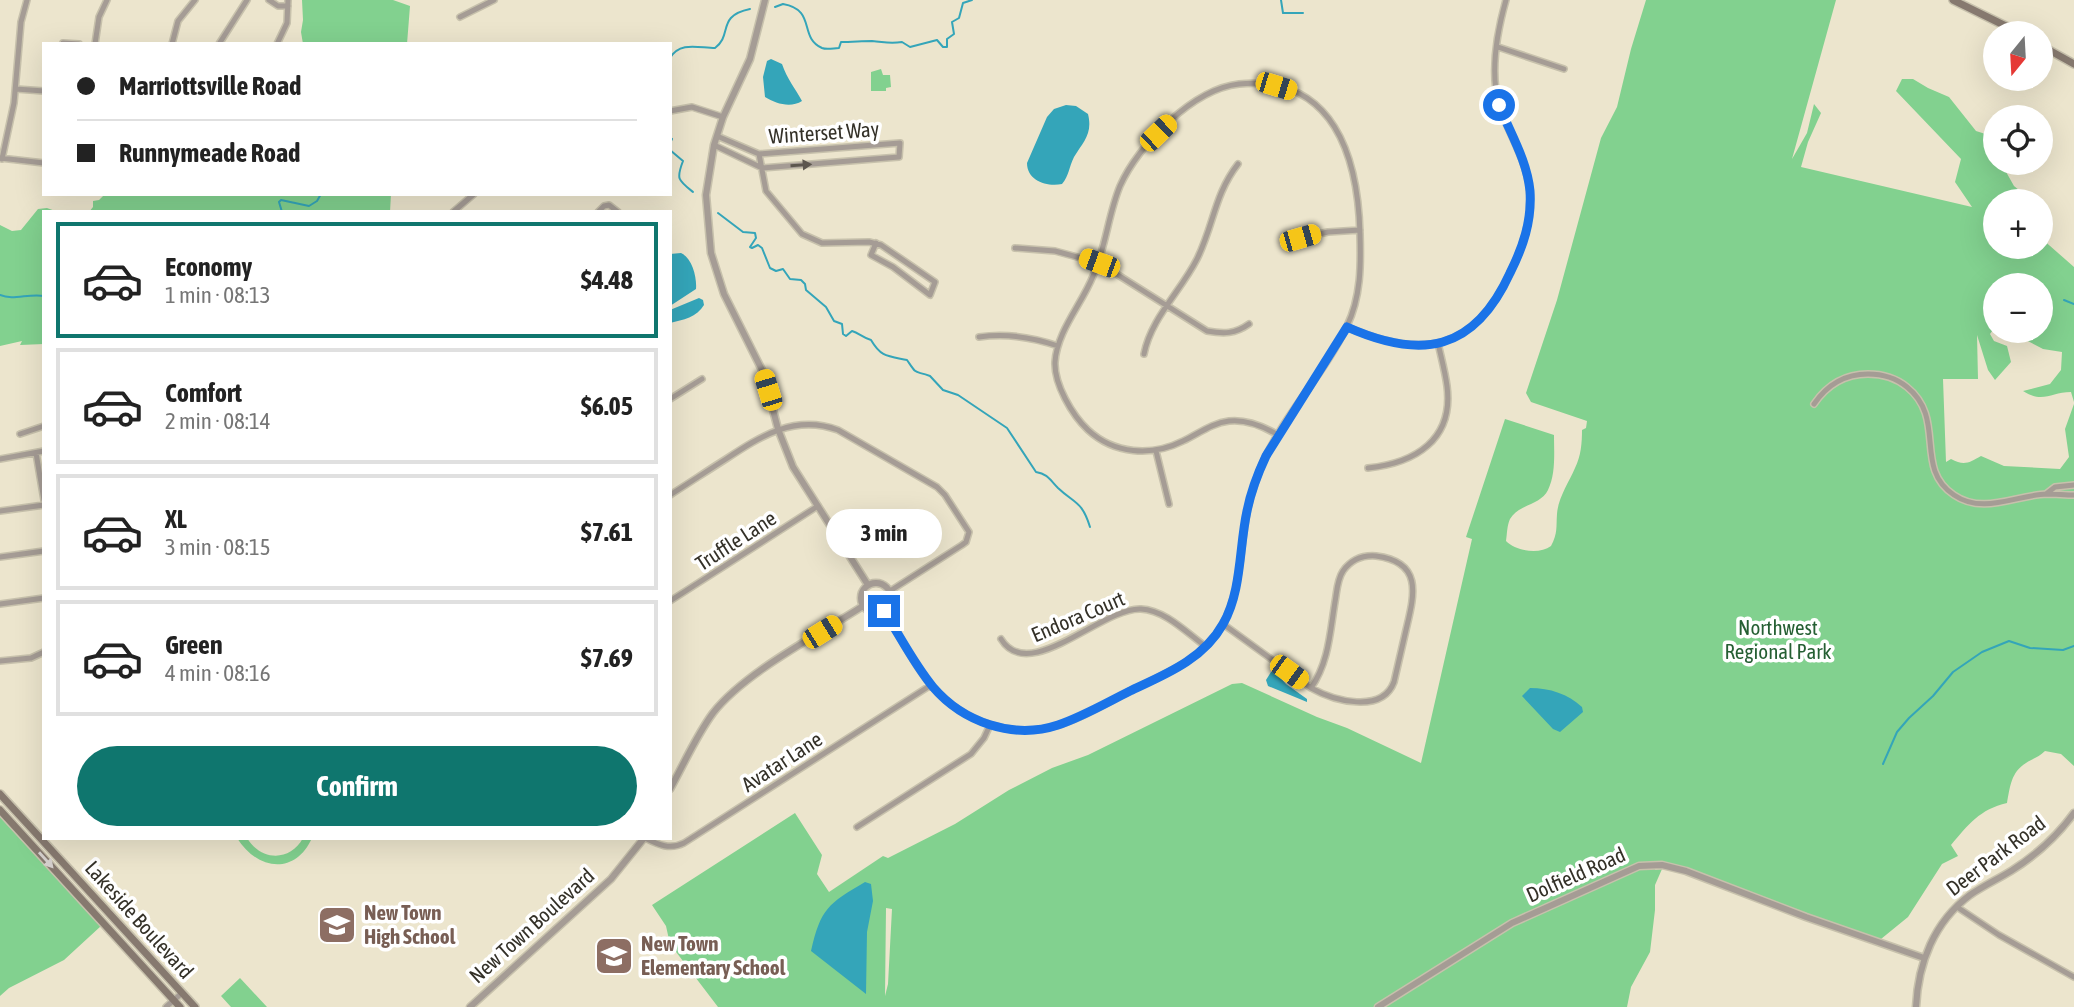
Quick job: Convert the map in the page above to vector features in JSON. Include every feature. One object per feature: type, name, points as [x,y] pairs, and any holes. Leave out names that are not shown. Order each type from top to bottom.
[{"type":"main road","points":[[1953,0],[1996,21]]},
{"type":"main road","points":[[2053,52],[2074,64]]},
{"type":"main road","name":"Lakeside Boulevard","points":[[0,794],[195,1007]]},
{"type":"main road","name":"Lakeside Boulevard","points":[[0,810],[180,1007]]},
{"type":"street","points":[[27,0],[22,22],[16,89],[1,158],[42,163]]},
{"type":"street","points":[[95,42],[99,17],[107,0]]},
{"type":"street","points":[[173,42],[178,21],[195,0]]},
{"type":"street","points":[[220,42],[247,0]]},
{"type":"street","points":[[269,0],[278,6],[288,3],[287,23],[278,42]]},
{"type":"street","points":[[460,17],[494,0]]},
{"type":"street","points":[[765,0],[750,58],[723,117],[714,145],[706,195],[711,253],[724,294],[763,372],[778,429],[793,467],[868,585]]},
{"type":"street","points":[[1347,327],[1399,345],[1438,343],[1463,333],[1477,323],[1499,298],[1520,253],[1529,219],[1527,174],[1499,105],[1497,91],[1496,61],[1506,0]]},
{"type":"street","points":[[1498,47],[1564,69]]},
{"type":"street","points":[[884,611],[931,685],[954,706],[990,725],[1030,731],[1057,726],[1179,667],[1205,646],[1223,624],[1236,584],[1250,499],[1257,476],[1278,435],[1347,327],[1360,285],[1359,201],[1353,169],[1340,134],[1331,119],[1306,97],[1290,90],[1264,84],[1233,85],[1207,94],[1175,117],[1158,133],[1129,170],[1115,204],[1099,263],[1058,346],[1055,371],[1078,419],[1100,440],[1122,449],[1156,451],[1228,421],[1258,424],[1278,435]]},
{"type":"street","points":[[16,89],[42,91]]},
{"type":"street","points":[[672,111],[692,107],[723,117]]},
{"type":"street","name":"Winterset Way","points":[[714,145],[762,168],[900,157],[900,143],[759,154],[717,136]]},
{"type":"street","points":[[759,154],[766,191],[796,228],[808,238],[829,243],[876,243],[900,256],[935,282],[930,295],[872,255],[876,243]]},
{"type":"street","points":[[1144,354],[1151,331],[1197,259],[1221,191],[1238,164]]},
{"type":"street","points":[[455,210],[472,196]]},
{"type":"street","points":[[600,210],[609,205],[615,210]]},
{"type":"street","points":[[1300,238],[1328,232],[1360,230]]},
{"type":"street","points":[[1015,248],[1069,253],[1099,263],[1207,331],[1224,334],[1249,324]]},
{"type":"street","points":[[979,337],[1027,337],[1058,346]]},
{"type":"street","points":[[1368,468],[1408,460],[1418,455],[1434,438],[1446,412],[1447,400],[1438,343]]},
{"type":"street","points":[[1814,404],[1826,389],[1844,378],[1871,374],[1893,379],[1909,389],[1923,405],[1929,425],[1934,469],[1944,487],[1954,495],[1972,503],[1985,504],[2046,494],[2074,495]]},
{"type":"street","points":[[672,398],[702,379]]},
{"type":"street","points":[[672,494],[754,440],[778,429],[804,423],[843,432],[937,487],[966,525],[968,538],[962,545],[890,591]]},
{"type":"street","points":[[20,435],[42,427]]},
{"type":"street","points":[[1156,451],[1169,504]]},
{"type":"street","points":[[0,459],[42,452]]},
{"type":"street","points":[[37,453],[42,489]]},
{"type":"street","points":[[2046,494],[2055,487],[2074,485]]},
{"type":"street","points":[[0,511],[42,503]]},
{"type":"street","name":"Truffle Lane","points":[[672,600],[818,506]]},
{"type":"street","points":[[0,557],[42,551]]},
{"type":"street","points":[[1223,624],[1311,688],[1326,696],[1362,702],[1376,701],[1391,688],[1414,597],[1413,582],[1400,564],[1386,558],[1366,556],[1345,568],[1338,584],[1325,664],[1311,688]]},
{"type":"street","points":[[881,584],[890,591],[891,602],[884,611],[872,613],[863,606],[861,594],[868,585],[881,584]]},
{"type":"street","points":[[0,604],[42,598]]},
{"type":"street","points":[[672,785],[701,731],[731,694],[757,674],[863,606]]},
{"type":"street","name":"Endora Court","points":[[1001,639],[1018,654],[1035,654],[1119,613],[1139,609],[1164,616],[1205,646]]},
{"type":"street","points":[[0,661],[31,658],[42,653]]},
{"type":"street","name":"Avatar Lane","points":[[650,840],[666,847],[684,843],[931,685]]},
{"type":"street","points":[[857,827],[971,754],[984,738],[990,725]]},
{"type":"street","name":"Deer Park Road","points":[[1916,1007],[1924,958],[1938,930],[1974,892],[2028,859],[2056,834],[2074,813]]},
{"type":"street","name":"New Town Boulevard","points":[[470,1007],[611,879],[643,840]]},
{"type":"street","name":"Dolfield Road","points":[[1378,1007],[1512,923],[1639,866],[1662,865],[1686,871],[1924,958]]},
{"type":"street","points":[[1957,907],[1998,935],[2074,977]]},
{"type":"street","points":[[166,1007],[181,993]]},
{"type":"green space","points":[[302,0],[393,0],[410,6],[407,42],[303,42]]},
{"type":"green space","name":"Northwest Regional Park","points":[[1646,0],[1836,0],[1792,159],[1807,133],[1814,104],[1821,113],[1808,142],[1801,167],[1972,207],[1955,182],[1961,159],[1896,91],[1902,79],[1913,79],[1949,97],[1976,131],[1983,133],[1983,175],[2008,175],[2018,189],[1983,189],[1983,259],[2053,259],[2053,249],[2074,267],[2074,402],[2071,392],[2036,397],[2023,391],[2050,384],[2061,370],[2062,352],[2043,349],[2032,343],[2053,343],[2053,273],[1983,273],[1983,343],[2007,346],[2011,362],[1995,380],[1988,370],[1977,335],[1978,379],[1943,379],[1946,462],[1951,459],[1966,463],[1981,456],[2004,466],[2060,469],[2069,457],[2065,429],[2074,404],[2074,766],[2061,754],[2045,751],[2021,767],[2012,780],[2007,803],[1989,809],[1963,831],[1951,845],[1958,856],[1942,864],[1908,917],[1881,939],[1874,939],[1687,868],[1656,862],[1655,870],[1662,869],[1655,885],[1650,952],[1631,987],[1627,1007],[718,1007],[670,944],[666,926],[652,905],[795,813],[822,855],[817,874],[829,892],[883,856],[888,858],[955,824],[1009,790],[1052,768],[1088,755],[1232,684],[1242,683],[1421,763],[1472,539],[1466,537],[1505,419],[1554,435],[1551,484],[1545,495],[1519,510],[1510,519],[1506,541],[1510,544],[1534,551],[1551,546],[1556,534],[1559,502],[1579,459],[1582,430],[1586,428],[1587,421],[1531,402],[1526,393],[1557,300],[1601,138],[1617,107]],"holes":[[[886,908],[892,909],[885,996]]]},
{"type":"green space","points":[[881,69],[883,75],[890,75],[891,87],[886,88],[886,91],[871,91],[871,72]]},
{"type":"green space","points":[[103,196],[391,196],[390,210],[91,210],[93,201]]},
{"type":"green space","points":[[38,209],[52,210],[42,210],[42,344],[20,345],[22,341],[0,346],[0,225],[12,231],[21,230]]},
{"type":"green space","points":[[0,817],[101,926],[64,960],[9,988],[0,996]]},
{"type":"green space","points":[[238,840],[248,840],[260,851],[275,856],[291,851],[302,840],[311,840],[296,859],[286,863],[265,862],[245,849]]},
{"type":"green space","points":[[240,978],[267,1007],[231,1007],[221,996]]},
{"type":"water","points":[[771,59],[782,64],[802,101],[784,104],[765,97],[763,77],[767,61]]},
{"type":"water","points":[[1066,105],[1076,106],[1088,114],[1088,132],[1062,184],[1050,185],[1034,178],[1027,163],[1047,117],[1054,109]]},
{"type":"water","points":[[681,253],[688,259],[696,279],[696,289],[672,305],[672,254]]},
{"type":"water","points":[[699,298],[703,300],[704,305],[694,315],[672,322],[672,309]]},
{"type":"water","points":[[1271,672],[1275,672],[1307,699],[1307,702],[1268,686],[1266,680]]},
{"type":"water","points":[[1530,688],[1565,695],[1577,702],[1583,712],[1560,732],[1553,729],[1522,696]]},
{"type":"water","points":[[865,882],[871,884],[873,901],[867,932],[866,994],[811,951],[818,925],[828,909],[842,896]]},
{"type":"waterway","points":[[775,7],[783,4],[800,12],[811,37],[824,49],[839,48],[841,42],[872,41],[902,42],[910,47],[937,40],[943,47],[947,47],[947,39],[954,34],[952,22],[959,18],[963,3],[972,0]]},
{"type":"waterway","points":[[1281,0],[1283,13],[1303,13]]},
{"type":"waterway","points":[[672,56],[684,47],[715,48],[733,16],[750,9]]},
{"type":"waterway","points":[[672,152],[683,161],[680,179],[693,192]]},
{"type":"waterway","points":[[281,210],[281,200],[309,206],[320,196]]},
{"type":"waterway","points":[[718,213],[743,232],[755,233],[756,238],[750,247],[758,245],[762,248],[770,268],[776,271],[783,269],[790,279],[801,280],[806,290],[826,307],[834,321],[842,324],[843,334],[846,336],[852,331],[871,340],[885,355],[907,360],[915,371],[930,376],[943,390],[958,395],[1007,428],[1036,472],[1046,476],[1077,504],[1084,512],[1090,527]]},
{"type":"waterway","points":[[0,295],[42,296]]},
{"type":"waterway","points":[[2064,300],[2074,304]]},
{"type":"waterway","points":[[1883,764],[1897,732],[1909,718],[1933,696],[1953,672],[1982,652],[2009,641],[2030,648],[2063,650],[2074,646]]},
{"type":"place","name":"New Town High School","points":[[337,925]]},
{"type":"place","name":"New Town Elementary School","points":[[614,956]]},
{"type":"route","points":[[884,611],[931,685],[942,697],[969,716],[1012,730],[1045,729],[1068,722],[1192,659],[1215,636],[1228,612],[1236,584],[1247,512],[1266,456],[1347,327],[1399,345],[1438,343],[1463,333],[1477,323],[1499,298],[1525,238],[1530,190],[1522,157],[1499,105]]}]
